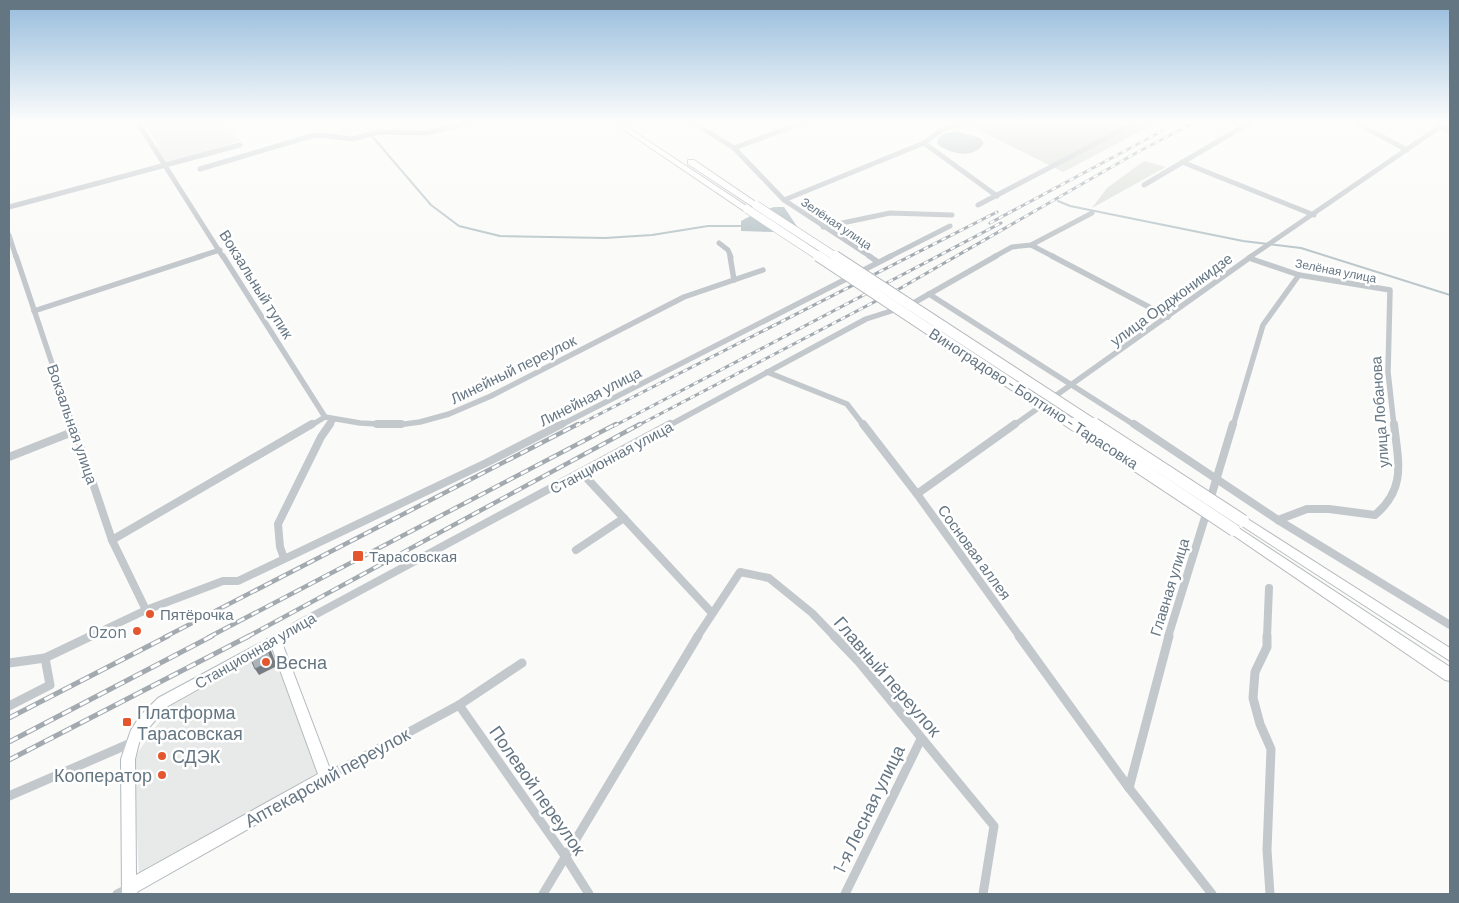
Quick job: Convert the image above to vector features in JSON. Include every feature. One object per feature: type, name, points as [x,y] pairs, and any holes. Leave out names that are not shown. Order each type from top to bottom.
[{"type":"main road","name":"Виноградово - Болтино - Тарасовка","points":[[685,165],[752,207],[1239,525],[1450,655]]},
{"type":"main road","name":"Виноградово - Болтино - Тарасовка","points":[[691,165],[752,207]]},
{"type":"main road","name":"Виноградово - Болтино - Тарасовка","points":[[1239,525],[1450,675]]},
{"type":"street","points":[[9,207],[168,165]]},
{"type":"street","points":[[200,169],[213,165]]},
{"type":"street","name":"Зелёная улица","points":[[750,165],[784,200],[878,262]]},
{"type":"street","points":[[784,200],[870,165]]},
{"type":"street","points":[[954,165],[997,196]]},
{"type":"street","points":[[978,205],[1055,165]]},
{"type":"street","points":[[1144,185],[1177,165]]},
{"type":"street","points":[[1190,165],[1314,215]]},
{"type":"street","name":"улица Орджоникидзе","points":[[916,494],[1249,258],[1385,165]]},
{"type":"street","name":"Вокзальный тупик","points":[[165,166],[325,417]]},
{"type":"street","points":[[823,227],[854,222],[882,214],[922,212],[952,216]]},
{"type":"street","name":"Станционная улица","points":[[131,743],[142,725],[163,702],[275,640],[298,624],[866,319],[910,305],[1012,247],[1031,245],[1092,213]]},
{"type":"street","name":"Линейная улица","points":[[9,664],[45,658],[146,610],[222,581],[238,581],[486,463],[950,226]]},
{"type":"street","name":"Вокзальная улица","points":[[9,234],[112,540],[146,610]]},
{"type":"street","points":[[719,243],[726,246],[731,255],[731,271],[734,280]]},
{"type":"street","points":[[1031,245],[1168,317]]},
{"type":"street","points":[[34,311],[220,250]]},
{"type":"street","name":"Зелёная улица","points":[[1249,258],[1299,275],[1390,290]]},
{"type":"street","name":"Линейный переулок","points":[[325,417],[396,424],[419,422],[450,413],[510,386],[686,296],[763,270]]},
{"type":"street","name":"Главная улица","points":[[1129,788],[1163,656],[1263,325],[1299,275]]},
{"type":"street","name":"улица Лобанова","points":[[1278,520],[1307,509],[1329,509],[1376,516],[1388,504],[1396,489],[1398,460],[1388,372],[1390,290]]},
{"type":"street","points":[[929,294],[1072,384],[1278,520],[1450,625]]},
{"type":"street","name":"Сосновая аллея","points":[[767,372],[848,404],[916,494],[1129,788]]},
{"type":"street","points":[[112,540],[325,417]]},
{"type":"street","points":[[284,558],[280,547],[278,524],[321,436],[334,419]]},
{"type":"street","points":[[9,457],[75,431]]},
{"type":"street","points":[[543,894],[712,613],[582,473]]},
{"type":"street","points":[[576,550],[624,518]]},
{"type":"street","name":"Главный переулок","points":[[712,613],[740,572],[769,578],[812,613],[859,662],[994,826],[984,894]]},
{"type":"street","points":[[1269,588],[1267,647],[1262,662],[1254,672],[1253,698],[1260,724],[1271,749],[1267,850],[1270,894]]},
{"type":"street","points":[[275,640],[326,777]]},
{"type":"street","points":[[9,706],[50,685],[45,658]]},
{"type":"street","name":"Аптекарский переулок","points":[[126,892],[326,777],[459,705],[522,663]]},
{"type":"street","name":"Полевой переулок","points":[[459,705],[565,856],[589,894]]},
{"type":"street","name":"1-я Лесная улица","points":[[845,894],[921,738]]},
{"type":"street","points":[[9,796],[131,743]]},
{"type":"street","points":[[126,892],[128,759],[131,743]]},
{"type":"street","points":[[1129,788],[1212,894]]},
{"type":"shaded area","points":[[1049,165],[1076,165],[1063,172]]},
{"type":"shaded area","points":[[1138,165],[1166,167],[1092,208],[1107,188]]},
{"type":"shaded area","points":[[774,207],[784,207],[798,228],[774,232],[741,231],[741,221]]},
{"type":"shaded area","points":[[272,645],[318,776],[139,874],[133,759],[175,700]]},
{"type":"building","points":[[266,645],[272,661],[255,669],[249,655]]},
{"type":"waterway","points":[[397,165],[431,205],[459,226],[500,236],[605,238],[652,235],[708,226],[741,226]]},
{"type":"waterway","points":[[1058,201],[1070,206],[1243,241],[1301,248],[1450,295]]},
{"type":"railway","points":[[990,223],[1098,165]]},
{"type":"railway","points":[[637,426],[899,289],[1115,165]]},
{"type":"railway","points":[[576,426],[997,212]]},
{"type":"railway","points":[[614,426],[1001,223]]},
{"type":"railway","points":[[165,637],[578,424]]},
{"type":"railway","points":[[209,637],[616,424]]},
{"type":"railway","points":[[247,637],[640,424]]},
{"type":"railway","points":[[9,718],[168,636]]},
{"type":"railway","points":[[9,742],[212,636]]},
{"type":"railway","points":[[9,760],[249,636]]},
{"type":"place","name":"Тарасовская","points":[[358,556]]},
{"type":"place","name":"Пятёрочка","points":[[150,614]]},
{"type":"place","name":"Ozon","points":[[137,631]]},
{"type":"place","name":"Весна","points":[[266,662]]},
{"type":"place","name":"Платформа Тарасовская","points":[[127,722]]},
{"type":"place","name":"СДЭК","points":[[162,756]]},
{"type":"place","name":"Кооператор","points":[[162,775]]}]
